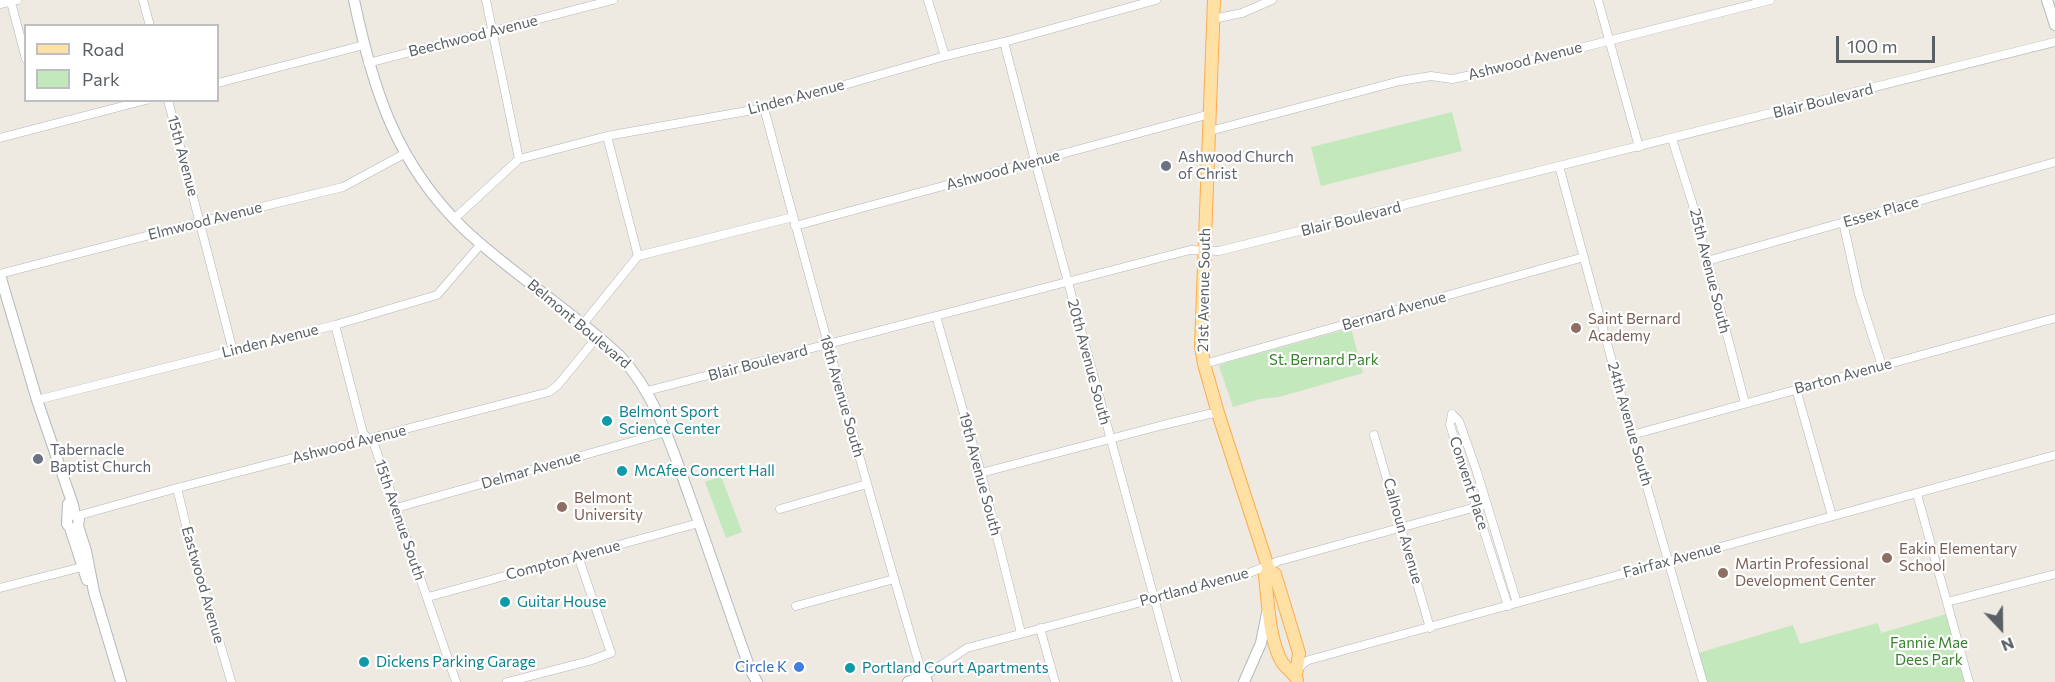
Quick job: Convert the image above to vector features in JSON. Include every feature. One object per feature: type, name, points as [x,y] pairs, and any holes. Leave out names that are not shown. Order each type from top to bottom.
[{"type":"main road","name":"21st Avenue South","points":[[1214,0],[1200,322],[1201,346],[1218,413],[1268,568],[1275,573],[1299,653],[1294,680]]},
{"type":"main road","name":"21st Avenue South","points":[[1268,568],[1265,576],[1272,634],[1282,662],[1294,680]]},
{"type":"street","points":[[143,0],[149,24]]},
{"type":"street","name":"Belmont Boulevard","points":[[354,0],[368,63],[386,117],[404,154],[437,200],[481,243],[598,336],[634,371],[647,392],[666,432],[750,669],[757,682]]},
{"type":"street","points":[[486,0],[519,159]]},
{"type":"street","name":"Beechwood Avenue","points":[[368,63],[613,0]]},
{"type":"street","points":[[928,0],[945,56]]},
{"type":"street","name":"Linden Avenue","points":[[454,219],[519,159],[607,136],[764,108],[945,56],[1156,0]]},
{"type":"street","points":[[1214,19],[1242,13],[1272,0]]},
{"type":"street","points":[[1599,0],[1639,147]]},
{"type":"street","name":"Ashwood Avenue","points":[[1210,131],[1400,81],[1431,76],[1452,78],[1471,75],[1770,0]]},
{"type":"street","points":[[2047,0],[2054,20]]},
{"type":"street","points":[[0,4],[14,1],[24,49]]},
{"type":"street","name":"20th Avenue South","points":[[1004,42],[1177,682]]},
{"type":"street","name":"Blair Boulevard","points":[[647,392],[1190,250],[1219,251],[2055,42]]},
{"type":"street","points":[[219,83],[364,45]]},
{"type":"street","points":[[0,138],[138,102]]},
{"type":"street","name":"15th Avenue","points":[[169,102],[233,351]]},
{"type":"street","name":"18th Avenue South","points":[[764,108],[827,344],[920,667],[926,679]]},
{"type":"street","name":"Ashwood Avenue","points":[[795,226],[1210,114]]},
{"type":"street","points":[[607,136],[638,256]]},
{"type":"street","name":"25th Avenue South","points":[[1672,139],[1692,202],[1745,403]]},
{"type":"street","name":"Elmwood Avenue","points":[[0,275],[343,187],[404,154]]},
{"type":"street","name":"Essex Place","points":[[1707,261],[2055,162]]},
{"type":"street","name":"24th Avenue South","points":[[1559,166],[1632,435],[1703,682]]},
{"type":"street","points":[[583,324],[638,256],[793,217]]},
{"type":"street","points":[[1843,222],[1859,294],[1882,366]]},
{"type":"street","name":"Linden Avenue","points":[[37,400],[335,325],[437,295],[481,243]]},
{"type":"street","name":"Bernard Avenue","points":[[1204,364],[1584,257]]},
{"type":"street","points":[[0,275],[62,475],[69,506],[86,551],[94,592],[121,682]]},
{"type":"street","name":"19th Avenue South","points":[[936,316],[981,473],[1021,633]]},
{"type":"street","name":"Barton Avenue","points":[[1632,435],[2055,318]]},
{"type":"street","name":"15th Avenue South","points":[[335,325],[363,433],[374,444],[456,682]]},
{"type":"street","name":"Ashwood Avenue","points":[[74,520],[177,488],[552,391],[598,336]]},
{"type":"street","points":[[1796,389],[1832,516]]},
{"type":"street","points":[[981,473],[1198,416],[1218,413]]},
{"type":"street","name":"Convent Place","points":[[1508,606],[1450,425],[1452,414],[1459,421],[1517,603]]},
{"type":"street","name":"Delmar Avenue","points":[[396,508],[666,432]]},
{"type":"street","name":"Calhoun Avenue","points":[[1374,435],[1430,628]]},
{"type":"street","name":"Fairfax Avenue","points":[[1294,680],[1300,665],[1310,660],[2055,454]]},
{"type":"street","points":[[780,509],[867,484]]},
{"type":"street","name":"Eastwood Avenue","points":[[177,488],[190,542],[231,681]]},
{"type":"street","points":[[1917,494],[1969,682]]},
{"type":"street","name":"Portland Avenue","points":[[908,682],[926,679],[967,648],[1244,575],[1402,526],[1487,504]]},
{"type":"street","points":[[74,520],[82,567],[94,592]]},
{"type":"street","name":"Compton Avenue","points":[[428,597],[699,523]]},
{"type":"street","points":[[507,682],[611,653],[578,556]]},
{"type":"street","points":[[0,588],[82,567]]},
{"type":"street","points":[[1947,602],[2055,574]]},
{"type":"street","points":[[796,606],[894,579]]},
{"type":"street","points":[[1244,682],[1261,643],[1268,606]]},
{"type":"street","points":[[1040,628],[1055,682]]},
{"type":"green space","points":[[1452,112],[1462,151],[1321,186],[1311,147]]},
{"type":"green space","name":"St. Bernard Park","points":[[1351,328],[1363,373],[1279,397],[1260,399],[1233,407],[1219,366]]},
{"type":"green space","points":[[721,476],[742,532],[726,538],[705,482]]},
{"type":"green space","name":"Fannie Mae Dees Park","points":[[1950,613],[1969,682],[1703,682],[1695,654],[1793,625],[1800,644],[1878,623],[1881,633]]},
{"type":"place","name":"Ashwood Church of Christ","points":[[1166,166]]},
{"type":"place","name":"Saint Bernard Academy","points":[[1576,328]]},
{"type":"place","name":"Belmont Sport Science Center","points":[[607,421]]},
{"type":"place","name":"Tabernacle Baptist Church","points":[[38,459]]},
{"type":"place","name":"McAfee Concert Hall","points":[[622,471]]},
{"type":"place","name":"Belmont University","points":[[562,507]]},
{"type":"place","name":"Eakin Elementary School","points":[[1887,558]]},
{"type":"place","name":"Martin Professional Development Center","points":[[1723,573]]},
{"type":"place","name":"Guitar House","points":[[505,602]]},
{"type":"place","name":"Dickens Parking Garage","points":[[364,662]]},
{"type":"place","name":"Circle K","points":[[799,667]]},
{"type":"place","name":"Portland Court Apartments","points":[[850,668]]}]
